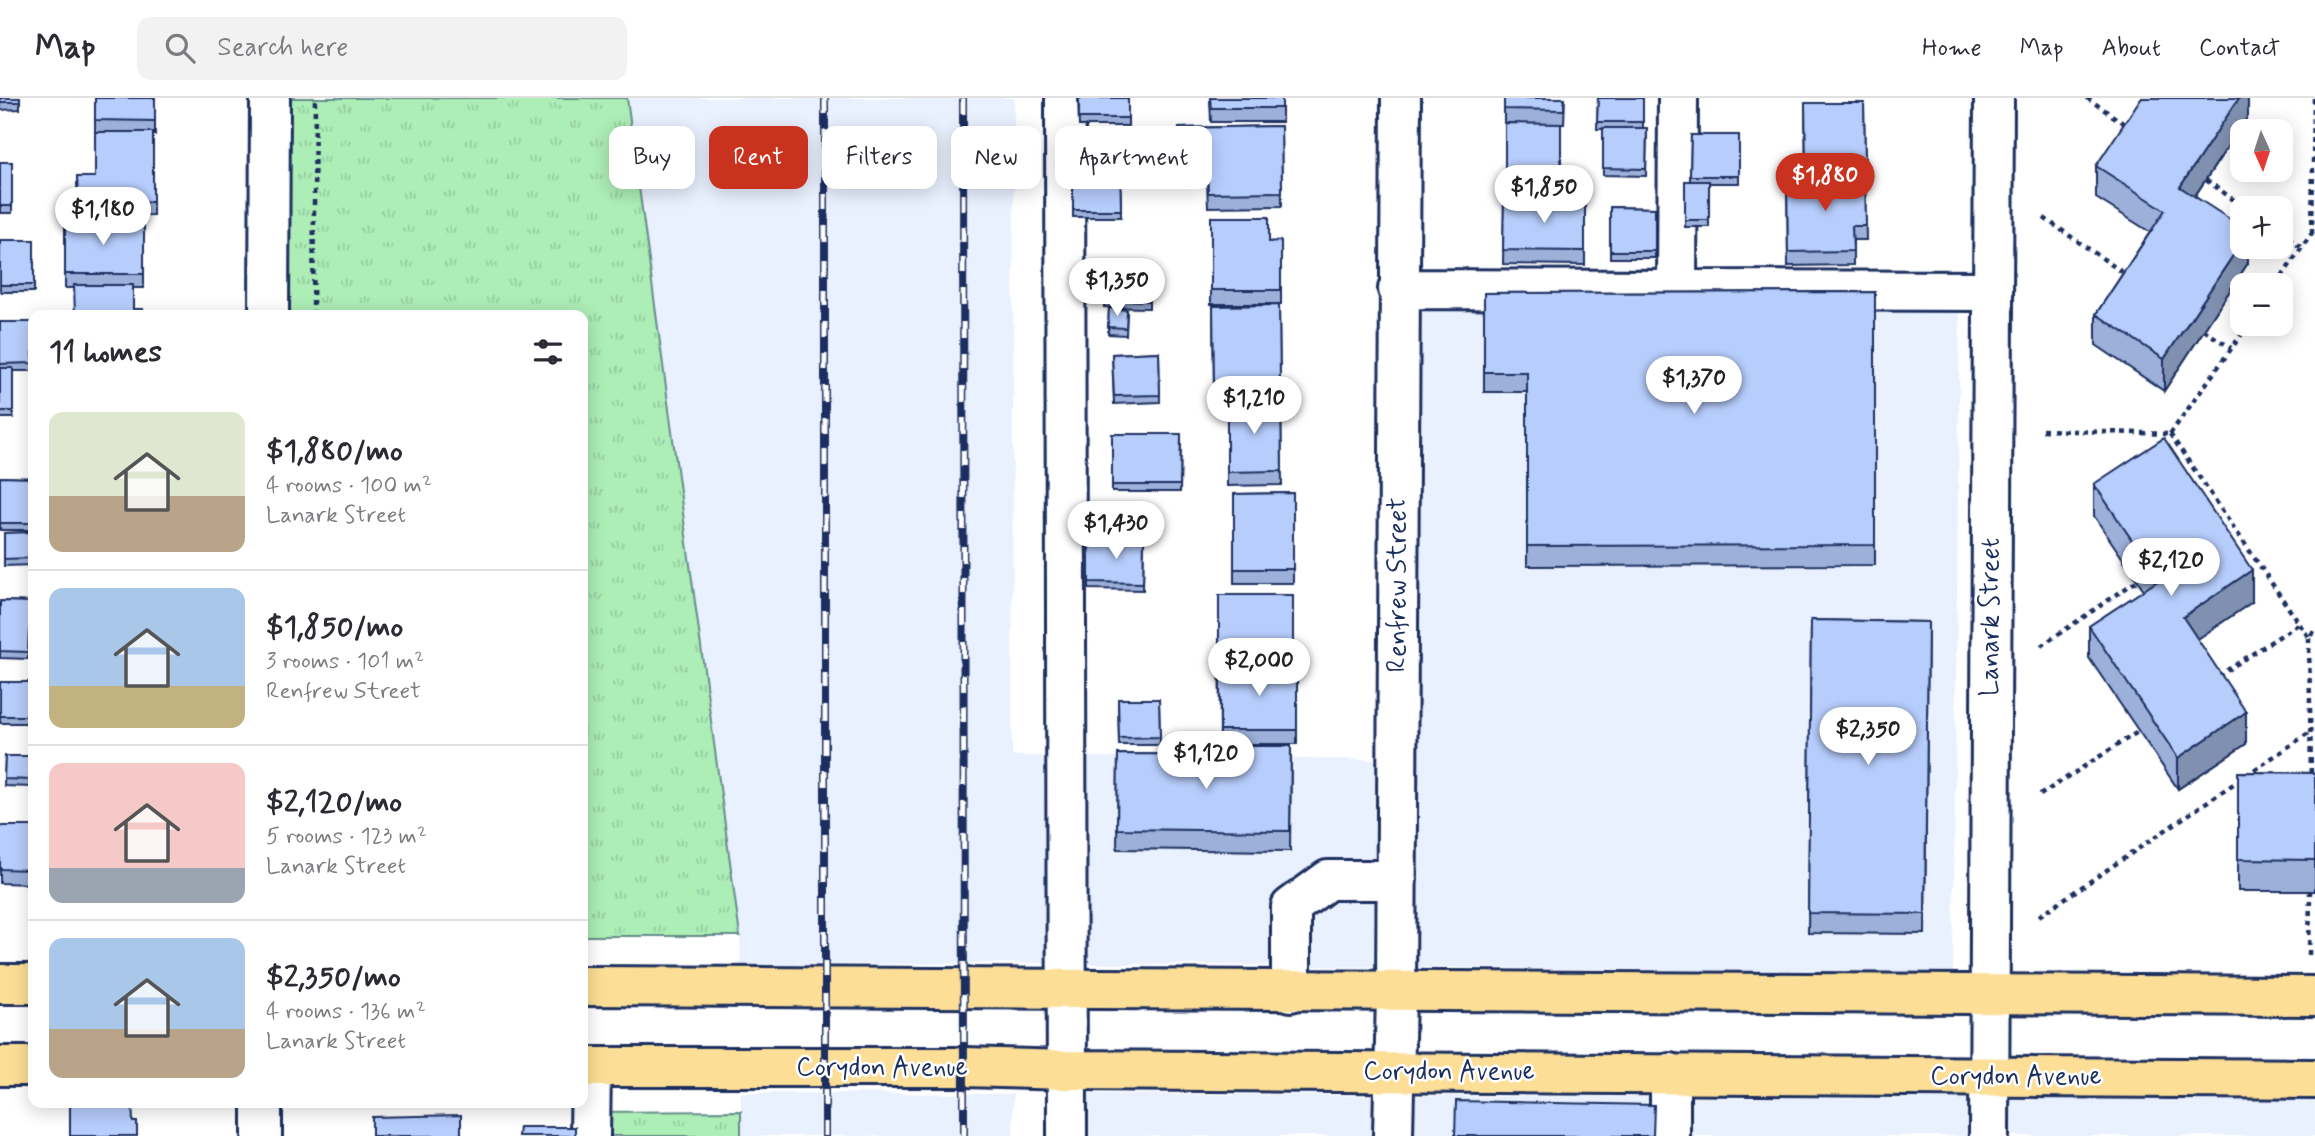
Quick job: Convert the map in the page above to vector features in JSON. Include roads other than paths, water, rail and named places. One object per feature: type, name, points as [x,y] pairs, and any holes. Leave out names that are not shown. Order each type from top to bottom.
[{"type":"main road","points":[[0,984],[28,984]]},
{"type":"main road","points":[[588,986],[1291,992],[1989,992],[2315,996]]},
{"type":"main road","points":[[0,1066],[28,1066]]},
{"type":"main road","name":"Corydon Avenue","points":[[588,1067],[965,1067],[1066,1070],[2315,1079]]},
{"type":"street","points":[[269,310],[270,98]]},
{"type":"street","points":[[1066,98],[1067,1136]]},
{"type":"street","name":"Renfrew Street","points":[[1393,1136],[1401,98]]},
{"type":"street","points":[[1677,289],[1678,98]]},
{"type":"street","name":"Lanark Street","points":[[1989,1136],[1994,98]]},
{"type":"street","points":[[1398,289],[1993,291]]},
{"type":"street","points":[[1291,992],[1291,907],[1328,880],[1397,880]]},
{"type":"street","points":[[1670,1073],[1670,1136]]},
{"type":"street","points":[[588,1090],[590,1136]]},
{"type":"street","points":[[262,1108],[262,1136]]},
{"type":"railway","points":[[825,98],[825,1136]]},
{"type":"railway","points":[[963,98],[964,1136]]}]
